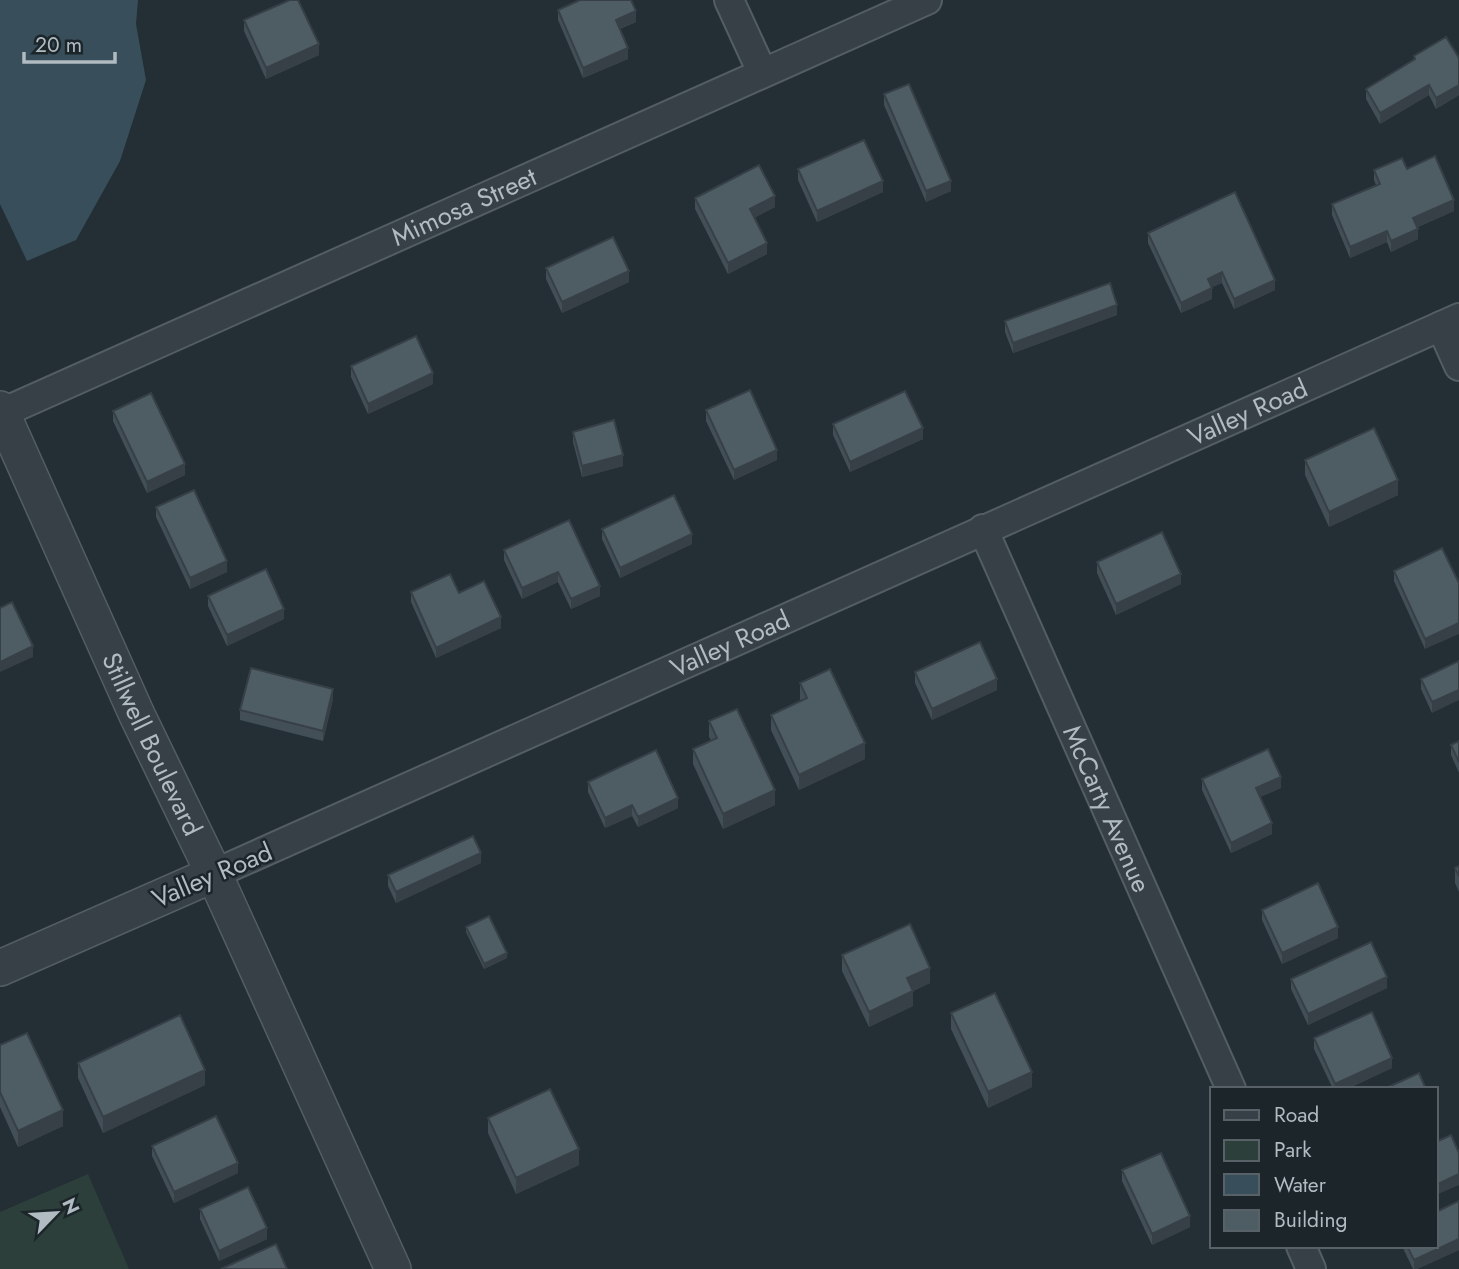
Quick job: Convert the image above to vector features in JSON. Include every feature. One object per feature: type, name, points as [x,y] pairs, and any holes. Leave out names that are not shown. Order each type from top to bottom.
[{"type":"street","points":[[729,0],[762,72]]},
{"type":"street","name":"Mimosa Street","points":[[1,411],[927,0]]},
{"type":"street","points":[[1450,322],[1459,366]]},
{"type":"street","name":"Valley Road","points":[[0,968],[1450,322]]},
{"type":"street","name":"Stillwell Boulevard","points":[[1,411],[137,715],[214,874],[393,1269]]},
{"type":"street","name":"McCarty Avenue","points":[[983,530],[1230,1087]]},
{"type":"street","points":[[1302,1248],[1311,1269]]},
{"type":"green space","points":[[88,1174],[129,1269],[0,1269],[0,1212]]},
{"type":"water","points":[[0,0],[138,0],[136,24],[146,80],[120,161],[76,240],[27,261],[0,204]]},
{"type":"building","points":[[290,0],[298,0],[319,44],[266,68],[244,20]]},
{"type":"building","points":[[580,0],[631,0],[636,11],[616,20],[628,48],[583,68],[558,10]]},
{"type":"building","points":[[1446,37],[1459,58],[1459,85],[1436,98],[1429,85],[1380,113],[1366,89]]},
{"type":"building","points":[[909,84],[951,181],[926,191],[884,94]]},
{"type":"building","points":[[864,140],[883,181],[817,211],[798,169]]},
{"type":"building","points":[[1435,156],[1454,200],[1413,218],[1418,229],[1391,241],[1387,231],[1350,247],[1332,204],[1380,184],[1374,170],[1402,158],[1407,169]]},
{"type":"building","points":[[759,165],[775,196],[750,209],[767,243],[728,263],[695,198]]},
{"type":"building","points":[[1235,192],[1275,280],[1234,299],[1222,272],[1208,279],[1212,288],[1181,303],[1148,233]]},
{"type":"building","points":[[613,237],[629,271],[562,302],[546,268]]},
{"type":"building","points":[[1110,283],[1117,305],[1013,343],[1005,321]]},
{"type":"building","points":[[416,336],[433,373],[368,404],[351,366]]},
{"type":"building","points":[[750,390],[777,450],[734,470],[706,410]]},
{"type":"building","points":[[905,391],[923,428],[850,462],[833,424]]},
{"type":"building","points":[[151,393],[185,464],[147,482],[113,411]]},
{"type":"building","points":[[614,420],[623,455],[582,466],[573,432]]},
{"type":"building","points":[[1374,428],[1398,480],[1329,512],[1305,460]]},
{"type":"building","points":[[194,490],[227,561],[190,578],[156,507]]},
{"type":"building","points":[[674,495],[692,534],[620,568],[602,529]]},
{"type":"building","points":[[569,520],[600,586],[571,599],[558,572],[522,588],[504,550]]},
{"type":"building","points":[[1162,532],[1181,574],[1116,604],[1097,562]]},
{"type":"building","points":[[1442,548],[1459,583],[1459,623],[1425,639],[1394,571]]},
{"type":"building","points":[[266,569],[284,609],[227,635],[208,596]]},
{"type":"building","points":[[450,574],[459,593],[484,581],[501,617],[436,648],[411,592]]},
{"type":"building","points":[[12,602],[33,646],[0,662],[0,608]]},
{"type":"building","points":[[980,642],[997,679],[932,709],[915,672]]},
{"type":"building","points":[[1459,661],[1459,690],[1432,702],[1421,679]]},
{"type":"building","points":[[251,668],[333,689],[323,731],[240,710]]},
{"type":"building","points":[[830,669],[865,743],[799,775],[771,715],[807,698],[800,683]]},
{"type":"building","points":[[737,709],[775,790],[723,814],[693,749],[717,738],[709,721]]},
{"type":"building","points":[[1459,741],[1459,762],[1451,745]]},
{"type":"building","points":[[1268,749],[1281,777],[1256,788],[1272,823],[1231,843],[1202,779]]},
{"type":"building","points":[[656,750],[678,798],[638,817],[632,805],[605,818],[588,782]]},
{"type":"building","points":[[473,836],[481,853],[396,892],[388,875]]},
{"type":"building","points":[[1318,883],[1338,927],[1282,953],[1262,910]]},
{"type":"building","points":[[489,916],[507,953],[484,964],[466,927]]},
{"type":"building","points":[[910,924],[930,968],[907,978],[913,991],[869,1012],[842,955]]},
{"type":"building","points":[[1371,942],[1387,977],[1308,1014],[1291,979]]},
{"type":"building","points":[[995,993],[1032,1072],[988,1092],[951,1013]]},
{"type":"building","points":[[1372,1012],[1392,1058],[1335,1084],[1314,1038]]},
{"type":"building","points":[[180,1015],[205,1070],[103,1117],[78,1063]]},
{"type":"building","points":[[27,1033],[63,1110],[18,1131],[0,1092],[0,1045]]},
{"type":"building","points":[[1419,1073],[1425,1087],[1388,1087]]},
{"type":"building","points":[[550,1089],[579,1149],[516,1178],[488,1118]]},
{"type":"building","points":[[216,1116],[238,1163],[174,1192],[152,1146]]},
{"type":"building","points":[[1451,1135],[1459,1153],[1459,1174],[1438,1184],[1438,1141]]},
{"type":"building","points":[[1161,1153],[1190,1216],[1152,1234],[1122,1170]]},
{"type":"building","points":[[248,1187],[267,1228],[219,1251],[200,1209]]},
{"type":"building","points":[[1459,1201],[1459,1239],[1414,1260],[1408,1248],[1438,1248],[1438,1211]]},
{"type":"building","points":[[276,1244],[287,1269],[221,1269]]}]
